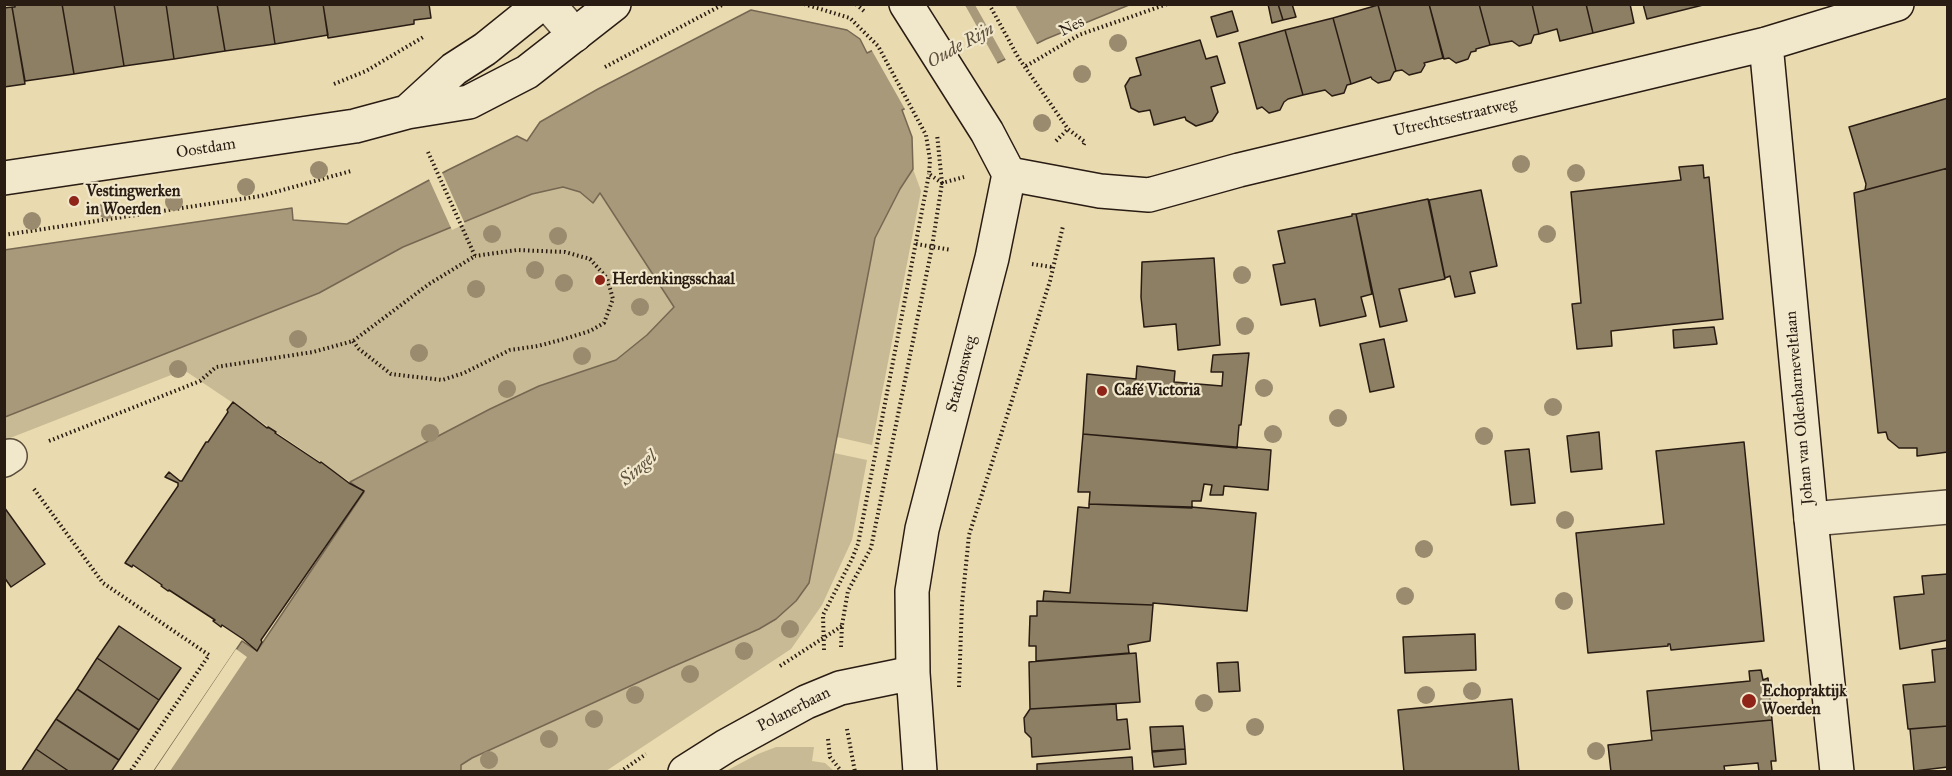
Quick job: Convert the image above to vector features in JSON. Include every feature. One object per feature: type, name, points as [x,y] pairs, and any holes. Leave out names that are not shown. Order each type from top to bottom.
[{"type":"main road","name":"Oostdam","points":[[406,112],[454,69],[485,49],[541,4]]},
{"type":"main road","points":[[548,4],[575,34]]},
{"type":"main road","name":"Oostdam","points":[[4,178],[355,126],[406,112],[469,102],[527,72],[614,4]]},
{"type":"main road","name":"Utrechtsestraatweg","points":[[1009,174],[1073,187],[1149,195],[1251,167],[1766,44],[1897,4]]},
{"type":"main road","points":[[912,15],[987,132],[1009,174]]},
{"type":"main road","name":"Johan van Oldenbarneveltlaan","points":[[1766,44],[1810,519],[1838,771]]},
{"type":"main road","name":"Stationsweg","points":[[920,771],[913,673],[912,591],[922,529],[992,258],[1009,174]]},
{"type":"main road","points":[[1810,519],[1947,507]]},
{"type":"main road","name":"Polanerbaan","points":[[685,771],[806,702],[832,691],[913,673]]},
{"type":"path","points":[[597,71],[724,4]]},
{"type":"path","points":[[804,4],[850,18],[878,46],[926,135],[930,160],[858,544],[823,615],[832,691],[855,771]]},
{"type":"path","points":[[989,4],[1018,57],[1068,129]]},
{"type":"path","name":"Nes","points":[[1026,66],[1079,35],[1167,4]]},
{"type":"path","points":[[334,84],[366,71],[435,30]]},
{"type":"path","points":[[842,771],[830,757],[832,691],[848,591],[872,548],[932,247],[942,183],[938,137],[934,127]]},
{"type":"path","points":[[429,154],[475,256]]},
{"type":"path","points":[[4,235],[261,196],[361,168]]},
{"type":"path","points":[[929,174],[942,183]]},
{"type":"path","points":[[958,696],[962,604],[969,536],[1050,281],[1073,187]]},
{"type":"path","points":[[916,244],[932,247]]},
{"type":"path","points":[[130,771],[209,655],[103,582],[7,458],[200,381],[216,367],[313,352],[353,341],[429,284],[475,256],[517,249],[565,252],[590,259],[607,278],[613,299],[604,323],[590,331],[538,346],[510,350],[464,373],[442,380],[391,374],[358,349],[353,341]]},
{"type":"path","points":[[804,649],[842,626]]},
{"type":"shaded area","points":[[913,169],[921,191],[872,445],[837,437],[875,238]]},
{"type":"shaded area","points":[[563,186],[580,192],[593,202],[599,192],[674,307],[647,335],[616,360],[539,386],[350,482],[184,370],[10,438],[5,442],[5,417],[319,293],[403,247],[476,216],[532,194]]},
{"type":"shaded area","points":[[834,453],[867,460],[852,540],[822,605],[791,649],[606,771],[461,772],[461,765],[472,758],[759,629],[809,583]]},
{"type":"shaded area","points":[[776,747],[814,747],[812,761],[825,763],[834,771],[726,771]]},
{"type":"water","points":[[967,5],[1129,5],[1046,39],[902,110],[912,137],[913,169],[875,238],[809,583],[796,601],[776,619],[759,629],[472,758],[461,765],[461,771],[154,771],[242,641],[257,651],[364,492],[350,482],[539,386],[616,360],[647,335],[674,307],[600,193],[593,203],[580,192],[563,187],[532,194],[403,247],[319,293],[5,417],[4,250],[292,208],[293,220],[347,224],[517,136],[527,141],[540,122],[598,89],[751,10],[847,30],[860,39],[867,53]]},
{"type":"pier","points":[[960,4],[965,5],[999,66],[906,111],[871,49]]},
{"type":"pier","points":[[975,5],[1015,5],[1038,46],[1007,62]]},
{"type":"pier","points":[[441,170],[465,224],[452,230],[428,177]]},
{"type":"pier","points":[[236,649],[247,657],[170,771],[154,771]]},
{"type":"building","points":[[15,4],[62,4],[74,74],[25,81],[12,7],[15,7]]},
{"type":"building","points":[[62,4],[114,4],[124,66],[74,74]]},
{"type":"building","points":[[114,4],[166,4],[174,59],[124,66]]},
{"type":"building","points":[[166,4],[217,4],[225,51],[174,59]]},
{"type":"building","points":[[217,4],[269,4],[275,44],[225,51]]},
{"type":"building","points":[[269,4],[323,4],[328,35],[275,44]]},
{"type":"building","points":[[323,4],[429,4],[431,18],[414,20],[414,24],[328,38]]},
{"type":"building","points":[[1268,4],[1278,4],[1283,20],[1272,23]]},
{"type":"building","points":[[1278,4],[1292,4],[1296,17],[1283,20]]},
{"type":"building","points":[[1429,4],[1443,58],[1424,63],[1421,72],[1409,75],[1402,70],[1396,71],[1378,5]]},
{"type":"building","points":[[1429,4],[1479,4],[1490,45],[1476,49],[1471,52],[1468,59],[1456,63],[1449,58],[1444,59]]},
{"type":"building","points":[[1479,4],[1532,4],[1539,34],[1534,35],[1531,43],[1519,46],[1512,41],[1490,45]]},
{"type":"building","points":[[1532,4],[1586,4],[1593,33],[1560,41],[1557,29],[1539,34]]},
{"type":"building","points":[[1586,4],[1630,4],[1634,23],[1593,33]]},
{"type":"building","points":[[1643,4],[1703,4],[1703,5],[1647,19]]},
{"type":"building","points":[[1378,5],[1396,71],[1390,80],[1378,83],[1371,77],[1351,84],[1333,18]]},
{"type":"building","points":[[12,7],[25,84],[4,87],[4,8]]},
{"type":"building","points":[[1232,11],[1238,31],[1217,37],[1211,17]]},
{"type":"building","points":[[1333,18],[1351,84],[1347,85],[1344,93],[1332,96],[1325,90],[1303,95],[1285,30]]},
{"type":"building","points":[[1285,30],[1303,95],[1288,99],[1280,110],[1269,113],[1262,107],[1257,109],[1239,43]]},
{"type":"building","points":[[1200,40],[1206,59],[1217,56],[1225,83],[1211,87],[1218,112],[1212,121],[1196,126],[1185,117],[1154,125],[1150,110],[1139,112],[1131,108],[1125,86],[1130,78],[1141,75],[1136,58]]},
{"type":"building","points":[[1948,98],[1948,168],[1865,190],[1866,184],[1849,127]]},
{"type":"building","points":[[1703,165],[1704,178],[1709,177],[1723,319],[1611,331],[1612,346],[1577,349],[1572,304],[1581,303],[1571,192],[1681,180],[1679,167]]},
{"type":"building","points":[[1948,168],[1948,452],[1917,456],[1917,448],[1899,448],[1888,439],[1886,432],[1878,433],[1854,193]]},
{"type":"building","points":[[1481,190],[1497,266],[1470,272],[1475,293],[1455,297],[1450,276],[1445,278],[1429,200]]},
{"type":"building","points":[[1428,199],[1445,279],[1399,289],[1407,321],[1380,327],[1356,214]]},
{"type":"building","points":[[1356,214],[1372,294],[1361,297],[1366,316],[1320,326],[1315,299],[1281,305],[1273,265],[1285,263],[1278,231],[1352,216]]},
{"type":"building","points":[[1214,258],[1220,345],[1178,350],[1176,324],[1144,327],[1141,297],[1142,262]]},
{"type":"building","points":[[1714,327],[1717,344],[1674,348],[1673,330]]},
{"type":"building","points":[[1384,339],[1394,387],[1370,392],[1360,344]]},
{"type":"building","points":[[1249,353],[1237,448],[1083,434],[1087,374],[1136,379],[1137,366],[1175,371],[1174,382],[1222,386],[1223,372],[1211,372],[1213,355]]},
{"type":"building","points":[[233,402],[267,428],[364,491],[261,640],[257,651],[243,639],[222,625],[221,627],[213,621],[215,620],[168,591],[133,565],[132,567],[125,563],[178,486],[178,483],[165,477],[169,472],[182,481]]},
{"type":"building","points":[[1599,432],[1602,469],[1571,472],[1567,436]]},
{"type":"building","points":[[1083,434],[1271,450],[1268,490],[1224,486],[1223,495],[1210,495],[1212,485],[1204,484],[1201,501],[1192,501],[1192,508],[1089,504],[1090,492],[1078,492]]},
{"type":"building","points":[[1744,442],[1764,641],[1671,650],[1668,644],[1668,646],[1588,653],[1576,533],[1664,524],[1656,451]]},
{"type":"building","points":[[1529,449],[1535,503],[1511,505],[1505,451]]},
{"type":"building","points":[[1089,504],[1191,507],[1256,513],[1247,611],[1153,603],[1153,605],[1043,601],[1044,591],[1070,593],[1078,507],[1089,508]]},
{"type":"building","points":[[4,507],[45,564],[11,587],[4,577]]},
{"type":"building","points":[[1948,574],[1948,640],[1900,649],[1894,597],[1924,594],[1922,576]]},
{"type":"building","points":[[1037,601],[1153,605],[1150,641],[1128,645],[1129,653],[1036,661],[1036,646],[1029,646],[1030,616],[1037,616]]},
{"type":"building","points":[[119,626],[181,668],[159,700],[97,658]]},
{"type":"building","points":[[1475,634],[1476,670],[1405,673],[1403,637]]},
{"type":"building","points":[[1948,648],[1948,726],[1908,729],[1903,685],[1935,682],[1932,650]]},
{"type":"building","points":[[1136,653],[1140,702],[1030,709],[1029,662]]},
{"type":"building","points":[[97,658],[159,700],[139,730],[77,689]]},
{"type":"building","points":[[1238,662],[1240,691],[1219,692],[1217,663]]},
{"type":"building","points":[[1761,670],[1763,680],[1768,678],[1772,720],[1651,731],[1647,691],[1750,681],[1749,671]]},
{"type":"building","points":[[77,689],[139,730],[119,760],[56,719]]},
{"type":"building","points":[[1512,699],[1519,772],[1404,772],[1398,710]]},
{"type":"building","points":[[1116,704],[1117,720],[1127,719],[1130,749],[1032,757],[1031,738],[1025,732],[1024,718],[1030,709]]},
{"type":"building","points":[[56,719],[119,760],[111,772],[70,772],[36,749]]},
{"type":"building","points":[[1772,720],[1776,761],[1771,761],[1772,771],[1759,772],[1758,763],[1724,766],[1725,772],[1611,772],[1608,745],[1652,740],[1651,731]]},
{"type":"building","points":[[1183,726],[1185,749],[1152,751],[1150,727]]},
{"type":"building","points":[[1948,726],[1948,767],[1914,771],[1910,729]]},
{"type":"building","points":[[36,749],[70,772],[21,772]]},
{"type":"building","points":[[1185,749],[1186,764],[1154,767],[1152,752]]},
{"type":"building","points":[[1132,757],[1133,772],[1037,772],[1037,764]]},
{"type":"place","name":"Vestingwerken in Woerden","points":[[74,201]]},
{"type":"place","name":"Herdenkingsschaal","points":[[600,280]]},
{"type":"place","name":"Café Victoria","points":[[1102,391]]},
{"type":"place","name":"Echopraktijk Woerden","points":[[1749,701]]},
{"type":"water label","name":"Oude Rijn","points":[[961,46]]},
{"type":"water label","name":"Singel","points":[[639,469]]}]
